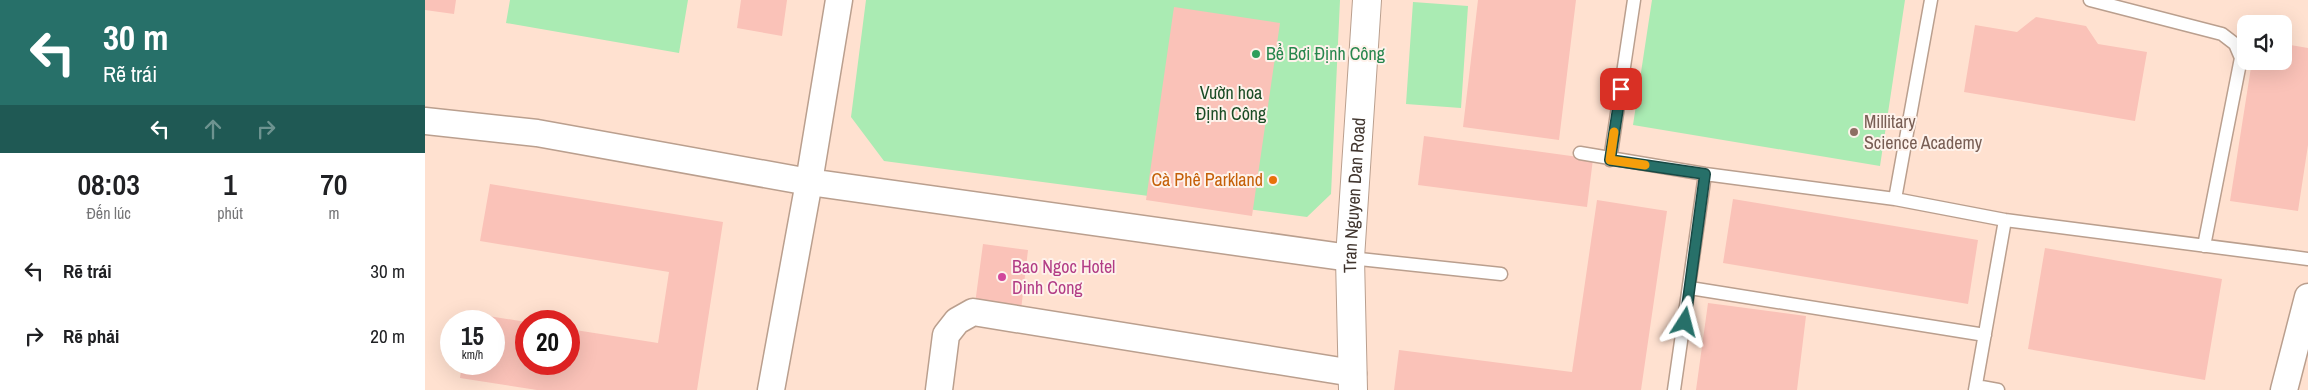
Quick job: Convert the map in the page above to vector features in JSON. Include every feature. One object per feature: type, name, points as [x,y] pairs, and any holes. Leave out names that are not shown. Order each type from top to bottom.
[{"type":"street","points":[[771,390],[809,182],[839,0]]},
{"type":"street","name":"Tran Nguyen Dan Road","points":[[1353,382],[1350,258],[1367,0]]},
{"type":"street","points":[[425,121],[537,133],[809,182],[1350,258]]},
{"type":"street","points":[[2294,380],[2308,297]]},
{"type":"street","points":[[939,390],[946,335],[957,320],[973,312],[1353,382]]},
{"type":"lane","points":[[1610,160],[1634,0]]},
{"type":"lane","points":[[1895,199],[1931,0]]},
{"type":"lane","points":[[2090,0],[2222,34],[2235,44],[2241,58],[2204,246]]},
{"type":"lane","points":[[1580,153],[1610,160],[1705,174],[1895,199],[2005,220],[2308,259]]},
{"type":"lane","points":[[1675,390],[1705,174]]},
{"type":"lane","points":[[1998,390],[1976,388],[2005,220]]},
{"type":"lane","points":[[1350,258],[1501,274]]},
{"type":"lane","points":[[1690,288],[1985,335]]},
{"type":"green space","points":[[510,0],[688,0],[679,53],[506,23]]},
{"type":"green space","name":"Vườn hoa Định Công","points":[[866,0],[1340,0],[1331,194],[1307,217],[884,161],[851,117]]},
{"type":"green space","points":[[1652,0],[1905,0],[1880,166],[1633,125]]},
{"type":"green space","points":[[1413,2],[1468,6],[1461,108],[1406,104]]},
{"type":"building","points":[[425,0],[456,0],[454,14],[425,10]]},
{"type":"building","points":[[741,0],[787,0],[782,36],[737,28]]},
{"type":"building","points":[[1478,0],[1576,0],[1559,140],[1463,127]]},
{"type":"building","points":[[1174,7],[1280,23],[1252,216],[1146,200]]},
{"type":"building","points":[[2036,17],[2086,26],[2098,44],[2147,52],[2135,121],[1964,92],[1975,25],[2017,32]]},
{"type":"building","points":[[2292,45],[2308,48],[2308,145],[2298,211],[2230,201],[2251,70],[2292,70]]},
{"type":"building","points":[[1424,136],[1593,159],[1587,207],[1418,185]]},
{"type":"building","points":[[490,184],[723,222],[697,390],[537,390],[460,378],[460,375],[505,375],[505,319],[515,320],[515,375],[580,375],[580,331],[658,343],[669,272],[480,241]]},
{"type":"building","points":[[1733,199],[1978,240],[1968,304],[1723,263]]},
{"type":"building","points":[[1597,200],[1667,211],[1641,390],[1394,390],[1399,350],[1572,372]]},
{"type":"building","name":"Bao Ngoc Hotel Dinh Cong","points":[[983,244],[1028,250],[1021,310],[975,304]]},
{"type":"building","points":[[2045,248],[2222,279],[2205,380],[2028,349]]},
{"type":"building","points":[[1708,303],[1806,316],[1797,390],[1696,390]]},
{"type":"slow traffic","points":[[1614,132],[1610,160],[1645,165]]},
{"type":"place","name":"Bể Bơi Định Công","points":[[1256,54]]},
{"type":"place","name":"Millitary Science Academy","points":[[1854,132]]},
{"type":"place","name":"Cà Phê Parkland","points":[[1273,180]]},
{"type":"place","name":"Bao Ngoc Hotel Dinh Cong","points":[[1002,277]]},
{"type":"route","points":[[1621,89],[1610,160],[1705,174],[1685,322]]}]
